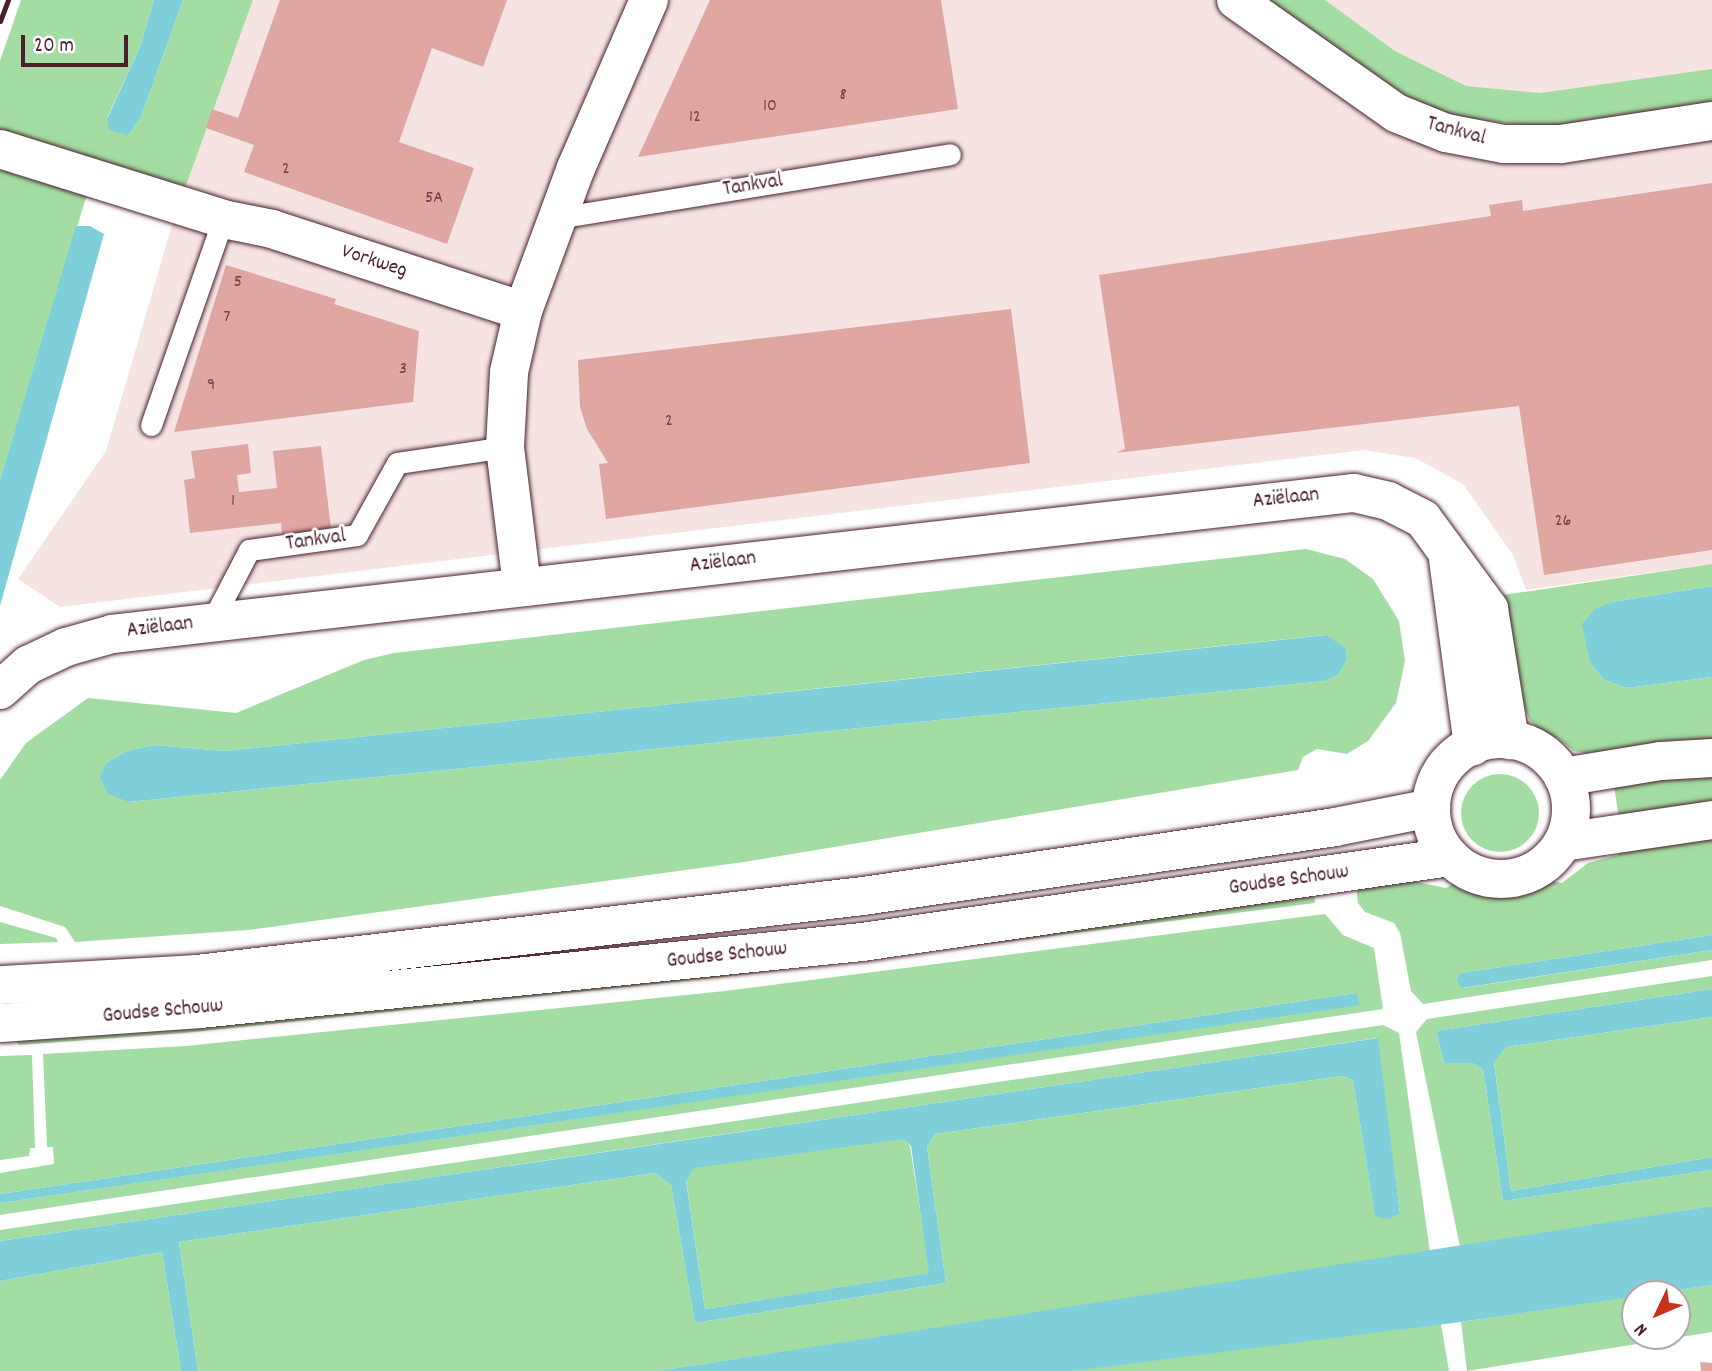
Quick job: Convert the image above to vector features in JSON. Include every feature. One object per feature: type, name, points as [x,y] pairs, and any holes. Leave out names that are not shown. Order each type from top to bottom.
[{"type":"main road","points":[[522,586],[505,447],[509,372],[523,311],[557,218],[649,0]]},
{"type":"main road","name":"Tankval","points":[[1236,0],[1385,106],[1446,133],[1503,144],[1561,144],[1712,121]]},
{"type":"main road","name":"Vorkweg","points":[[0,149],[223,219],[272,229],[523,311]]},
{"type":"main road","name":"Aziëlaan","points":[[0,690],[28,665],[66,647],[112,634],[1354,493],[1388,501],[1423,519],[1445,544],[1489,609],[1510,740]]},
{"type":"main road","points":[[1445,544],[1457,599],[1473,746]]},
{"type":"main road","points":[[1510,740],[1535,749],[1563,777],[1571,810],[1563,842],[1541,867],[1510,879],[1478,875],[1450,857],[1434,829],[1431,808],[1435,786],[1446,766],[1473,746],[1510,740]]},
{"type":"main road","points":[[1563,777],[1661,761],[1712,758]]},
{"type":"main road","name":"Goudse Schouw","points":[[13,985],[198,974],[863,897],[1335,827],[1431,808]]},
{"type":"main road","points":[[1563,842],[1712,820]]},
{"type":"main road","name":"Goudse Schouw","points":[[8,1023],[214,1008],[862,942],[1450,857]]},
{"type":"lane","name":"Tankval","points":[[557,218],[950,154]]},
{"type":"lane","points":[[151,425],[223,219]]},
{"type":"lane","name":"Tankval","points":[[212,621],[249,550],[358,535],[397,463],[505,447]]},
{"type":"shaded area","points":[[253,0],[1712,0],[1712,564],[1526,590],[1513,555],[1463,484],[1415,458],[1364,450],[60,607],[18,579],[106,451],[174,218]]},
{"type":"green space","points":[[21,0],[154,0],[140,47],[107,118],[128,135],[141,117],[183,0],[253,0],[184,191],[0,137],[0,61]]},
{"type":"green space","points":[[1268,0],[1325,0],[1395,51],[1466,86],[1540,93],[1712,69],[1712,102],[1545,127],[1459,118],[1390,90]]},
{"type":"green space","points":[[0,164],[88,191],[0,480]]},
{"type":"green space","points":[[1306,549],[1345,559],[1373,579],[1399,621],[1405,661],[1396,703],[1368,741],[1347,754],[1317,749],[1303,757],[1298,770],[744,862],[248,930],[75,942],[65,927],[0,906],[0,780],[26,743],[88,698],[236,713],[364,660],[394,653]],"holes":[[[1325,635],[1346,648],[1347,660],[1338,675],[1325,681],[129,802],[106,763],[126,751],[154,745],[225,751]]]},
{"type":"green space","points":[[1712,564],[1712,586],[1612,602],[1590,663],[1604,680],[1627,688],[1712,677],[1712,743],[1606,757],[1574,751],[1557,738],[1547,737],[1530,721],[1515,683],[1503,595]]},
{"type":"green space","points":[[1712,770],[1712,810],[1620,824],[1613,780]]},
{"type":"green space","points":[[1492,774],[1508,774],[1522,780],[1533,791],[1539,805],[1539,821],[1533,835],[1522,846],[1508,852],[1492,852],[1478,846],[1467,835],[1461,821],[1461,805],[1467,791],[1478,780]]},
{"type":"green space","points":[[1712,834],[1712,935],[1462,973],[1456,979],[1463,988],[1712,950],[1712,960],[1423,1004],[1411,991],[1400,933],[1394,923],[1365,912],[1358,903],[1356,885],[1412,881],[1446,888],[1453,884],[1498,898],[1515,897],[1552,881],[1562,883],[1588,863],[1618,855],[1624,847]]},
{"type":"green space","points":[[1314,892],[1315,903],[723,977],[184,1033],[19,1045],[16,1040]]},
{"type":"green space","points":[[1325,914],[1343,935],[1374,948],[1383,1009],[0,1215],[0,1203],[1327,1009],[1356,993],[0,1194],[0,1173],[54,1164],[53,1147],[47,1147],[43,1054],[186,1046],[725,991]]},
{"type":"green space","points":[[0,922],[56,938],[58,942],[0,944]]},
{"type":"green space","points":[[1712,976],[1712,989],[1436,1031],[1444,1063],[1472,1063],[1483,1069],[1503,1201],[1712,1170],[1712,1206],[1460,1247],[1416,1032],[1427,1019]]},
{"type":"green space","points":[[1712,1017],[1712,1157],[1511,1191],[1494,1061],[1506,1047]]},
{"type":"green space","points":[[1383,1025],[1399,1033],[1430,1252],[658,1371],[198,1371],[179,1242],[655,1173],[671,1185],[695,1323],[946,1283],[927,1147],[935,1134],[1342,1076],[1353,1080],[1375,1215],[1400,1214],[1377,1038],[0,1241],[0,1230]]},
{"type":"green space","points":[[32,1055],[35,1148],[30,1148],[29,1156],[0,1160],[0,1056]]},
{"type":"green space","points":[[903,1138],[910,1146],[930,1273],[705,1309],[686,1180],[694,1167]]},
{"type":"green space","points":[[162,1252],[181,1371],[0,1371],[0,1281]]},
{"type":"green space","points":[[1712,1285],[1712,1332],[1691,1335],[1691,1288]]},
{"type":"green space","points":[[1621,1298],[1621,1346],[1467,1371],[1461,1322]]},
{"type":"green space","points":[[1441,1324],[1449,1371],[1073,1371],[1126,1363]]},
{"type":"water","points":[[154,0],[183,0],[141,117],[128,135],[109,130],[107,119],[140,47]]},
{"type":"water","points":[[76,226],[90,226],[104,234],[0,606],[0,480]]},
{"type":"water","points":[[1712,586],[1712,677],[1627,688],[1604,680],[1590,663],[1582,624],[1595,609],[1612,602]]},
{"type":"water","points":[[1326,635],[1346,648],[1347,660],[1338,675],[1325,681],[129,802],[108,794],[100,778],[106,763],[126,751],[154,745],[225,751]]},
{"type":"water","points":[[1712,935],[1712,950],[1462,988],[1456,979],[1461,973]]},
{"type":"water","points":[[1712,989],[1712,1017],[1506,1047],[1494,1062],[1511,1191],[1712,1157],[1712,1170],[1503,1201],[1483,1069],[1472,1063],[1444,1063],[1436,1031]]},
{"type":"water","points":[[1356,993],[1360,1005],[0,1203],[0,1194]]},
{"type":"water","points":[[1378,1038],[1400,1214],[1387,1219],[1375,1216],[1353,1080],[1342,1076],[935,1134],[927,1147],[946,1283],[695,1323],[671,1185],[655,1173],[179,1242],[198,1371],[181,1371],[162,1252],[0,1281],[0,1241]],"holes":[[[903,1139],[911,1146],[929,1273],[705,1309],[686,1181],[694,1168]]]},
{"type":"water","points":[[1712,1206],[1712,1285],[1691,1288],[1691,1280],[1621,1280],[1621,1298],[1461,1322],[1073,1371],[658,1371]]},
{"type":"building","points":[[280,0],[507,0],[483,67],[432,48],[399,142],[474,168],[447,244],[244,172],[254,145],[206,128],[212,109],[238,118]]},
{"type":"building","points":[[710,0],[941,0],[958,109],[638,157]]},
{"type":"building","points":[[1712,183],[1712,550],[1544,575],[1519,406],[1116,453],[1125,449],[1099,275],[1491,216],[1489,205],[1522,200],[1523,211]]},
{"type":"building","points":[[226,265],[336,299],[334,304],[419,331],[413,402],[174,432]]},
{"type":"building","points":[[1011,309],[1030,463],[606,519],[599,464],[608,463],[587,429],[580,407],[578,360]]},
{"type":"building","points":[[248,444],[251,473],[237,475],[239,492],[277,488],[273,451],[321,446],[332,536],[283,541],[281,523],[190,533],[184,480],[195,478],[191,451]]},
{"type":"building","points":[[1700,1362],[1712,1363],[1712,1371],[1701,1371]]},
{"type":"railway","points":[[0,21],[8,0]]}]
